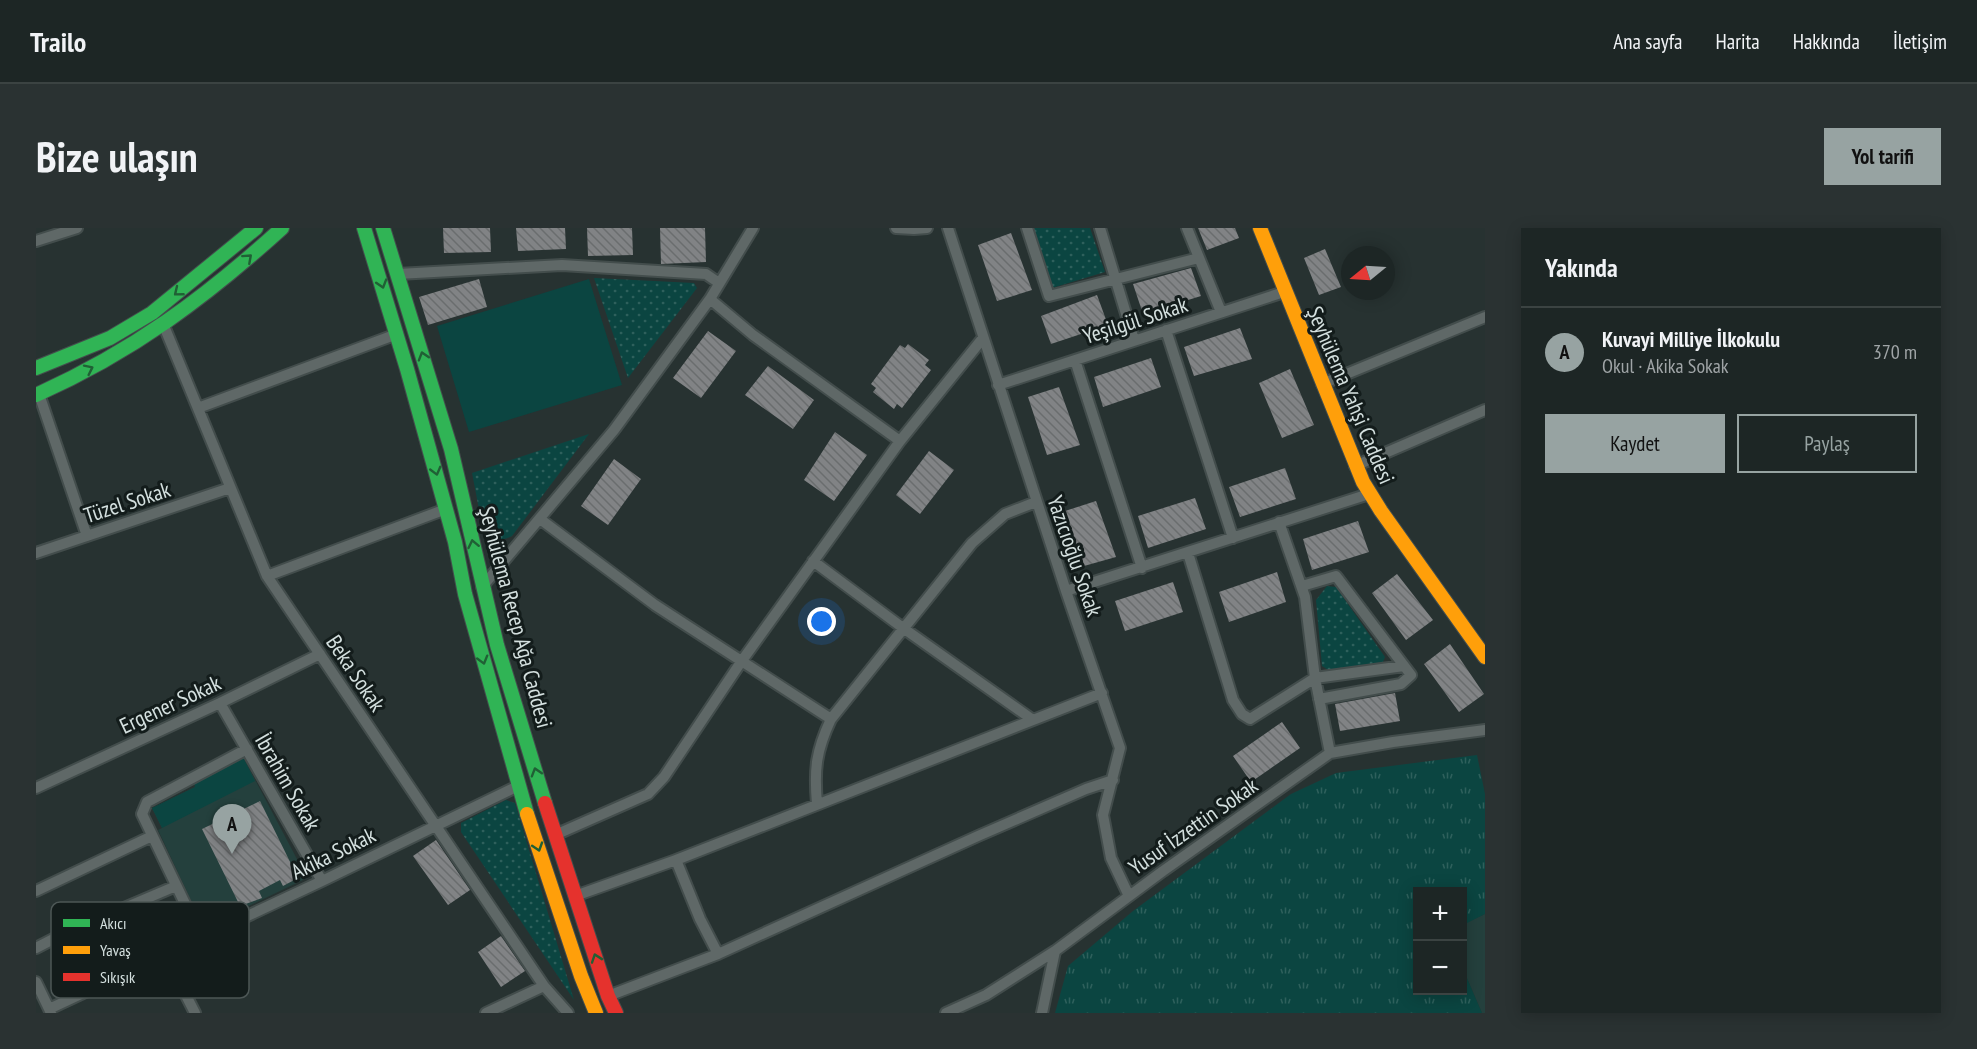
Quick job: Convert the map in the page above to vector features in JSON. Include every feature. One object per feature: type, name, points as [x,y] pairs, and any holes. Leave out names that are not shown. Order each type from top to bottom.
[{"type":"street","points":[[36,368],[110,338],[152,313],[256,228]]},
{"type":"street","points":[[87,536],[37,394],[115,356],[164,326],[225,280],[282,228]]},
{"type":"street","name":"Şeyhülema Recep Ağa Caddesi","points":[[383,228],[451,449],[497,645],[555,835],[608,996],[616,1013]]},
{"type":"street","points":[[482,587],[614,430],[710,299],[753,228]]},
{"type":"street","points":[[896,228],[927,228]]},
{"type":"street","name":"Yazıcıoğlu Sokak","points":[[948,228],[1036,502],[1120,748],[1103,815],[1111,858],[1129,896]]},
{"type":"street","points":[[1027,228],[1049,296],[1199,258]]},
{"type":"street","points":[[1100,228],[1134,340]]},
{"type":"street","points":[[1187,228],[1221,312]]},
{"type":"street","name":"Şeyhülema Yahşi Caddesi","points":[[1260,228],[1355,466],[1369,494],[1485,657]]},
{"type":"street","points":[[36,241],[71,229]]},
{"type":"street","name":"Şeyhülema Recep Ağa Caddesi","points":[[364,229],[397,334],[446,509],[465,594],[518,786],[581,976],[596,1013]]},
{"type":"street","points":[[398,274],[562,265],[706,274],[719,283]]},
{"type":"street","name":"Yeşilgül Sokak","points":[[998,385],[1284,292]]},
{"type":"street","points":[[710,299],[753,335],[900,441]]},
{"type":"street","points":[[1322,384],[1485,317]]},
{"type":"street","name":"Beka Sokak","points":[[164,326],[267,576],[544,986],[568,1013]]},
{"type":"street","points":[[1166,330],[1233,538]]},
{"type":"street","points":[[198,408],[397,334]]},
{"type":"street","points":[[555,835],[648,794],[664,777],[741,662],[900,441],[983,338]]},
{"type":"street","points":[[1075,360],[1142,568]]},
{"type":"street","points":[[1355,466],[1485,410]]},
{"type":"street","name":"Tüzel Sokak","points":[[36,553],[230,489]]},
{"type":"street","points":[[1066,591],[1369,494]]},
{"type":"street","points":[[817,804],[815,776],[820,744],[831,719],[972,543],[1005,514],[1036,502]]},
{"type":"street","points":[[267,576],[446,509]]},
{"type":"street","points":[[540,519],[655,605],[831,719]]},
{"type":"street","points":[[1279,522],[1302,586],[1315,678],[1330,753]]},
{"type":"street","points":[[1188,553],[1233,699],[1244,716],[1250,719],[1315,678],[1404,666]]},
{"type":"street","points":[[813,561],[1033,720]]},
{"type":"street","points":[[1302,586],[1336,576],[1411,675],[1401,684],[1319,699]]},
{"type":"street","name":"Ergener Sokak","points":[[36,788],[320,654]]},
{"type":"street","points":[[575,896],[676,860],[1102,693]]},
{"type":"street","name":"İbrahim Sokak","points":[[220,703],[322,881]]},
{"type":"street","name":"Yusuf İzzettin Sokak","points":[[946,1013],[986,995],[1055,951],[1330,753],[1485,730]]},
{"type":"street","points":[[184,902],[142,814],[147,802],[247,749]]},
{"type":"street","points":[[608,996],[718,954],[978,836],[1086,789],[1113,780]]},
{"type":"street","name":"Akika Sokak","points":[[249,915],[518,786]]},
{"type":"street","points":[[36,891],[152,836]]},
{"type":"street","points":[[676,860],[700,919],[718,954]]},
{"type":"street","points":[[138,902],[176,886]]},
{"type":"street","points":[[36,948],[51,940]]},
{"type":"street","points":[[1042,1013],[1055,951]]},
{"type":"street","points":[[36,982],[50,1011]]},
{"type":"street","points":[[486,1013],[544,986]]},
{"type":"street","name":"Akika Sokak","points":[[50,1011],[76,998]]},
{"type":"street","points":[[187,998],[195,1013]]},
{"type":"shaded area","points":[[243,757],[307,878],[249,906],[249,902],[192,902],[158,830],[162,828],[152,808],[195,787],[194,782]]},
{"type":"shaded area","points":[[1485,914],[1485,1013],[1482,1013],[1467,978],[1467,923]]},
{"type":"green space","points":[[1033,228],[1090,228],[1105,272],[1052,288]]},
{"type":"green space","points":[[594,278],[694,283],[697,288],[628,378]]},
{"type":"green space","points":[[589,279],[622,385],[469,432],[437,326]]},
{"type":"green space","points":[[589,434],[512,536],[498,540],[484,535],[472,473]]},
{"type":"green space","points":[[1327,586],[1336,587],[1385,657],[1383,662],[1330,671],[1322,666],[1316,600]]},
{"type":"green space","points":[[1477,755],[1485,794],[1485,914],[1467,923],[1467,887],[1413,887],[1413,995],[1467,995],[1467,978],[1482,1013],[1055,1013],[1068,966],[1133,911],[1291,794],[1336,773]]},
{"type":"green space","points":[[243,757],[255,781],[162,828],[152,808],[195,787],[194,782]]},
{"type":"green space","points":[[506,800],[515,803],[574,1000],[461,832],[461,823]]},
{"type":"building","points":[[443,228],[490,228],[491,252],[444,253]]},
{"type":"building","points":[[516,228],[565,228],[566,249],[518,251]]},
{"type":"building","points":[[587,228],[632,228],[633,255],[588,256]]},
{"type":"building","points":[[660,228],[705,228],[706,262],[661,264]]},
{"type":"building","points":[[1198,228],[1235,228],[1239,238],[1207,250]]},
{"type":"building","points":[[1011,233],[1032,290],[997,301],[978,245]]},
{"type":"building","points":[[1325,249],[1341,287],[1319,295],[1304,258]]},
{"type":"building","points":[[1191,268],[1201,296],[1143,314],[1133,284]]},
{"type":"building","points":[[479,279],[487,307],[428,325],[419,297]]},
{"type":"building","points":[[1097,295],[1108,325],[1051,344],[1041,316]]},
{"type":"building","points":[[1240,328],[1252,359],[1194,376],[1184,347]]},
{"type":"building","points":[[708,331],[736,351],[701,398],[673,378]]},
{"type":"building","points":[[908,344],[929,360],[925,365],[931,370],[902,408],[897,404],[894,409],[873,392],[876,388],[871,384],[900,345],[905,348]]},
{"type":"building","points":[[1151,358],[1161,387],[1103,407],[1094,377]]},
{"type":"building","points":[[768,366],[814,400],[793,429],[745,395]]},
{"type":"building","points":[[1290,369],[1314,425],[1282,438],[1259,383]]},
{"type":"building","points":[[1059,387],[1080,445],[1047,455],[1028,397]]},
{"type":"building","points":[[835,432],[867,455],[834,501],[804,480]]},
{"type":"building","points":[[929,451],[954,470],[920,514],[896,495]]},
{"type":"building","points":[[614,459],[641,479],[608,525],[581,506]]},
{"type":"building","points":[[1285,468],[1296,499],[1240,517],[1229,487]]},
{"type":"building","points":[[1195,498],[1206,529],[1148,548],[1138,516]]},
{"type":"building","points":[[1096,501],[1116,557],[1084,566],[1065,511]]},
{"type":"building","points":[[1358,521],[1369,552],[1312,570],[1303,539]]},
{"type":"building","points":[[1277,572],[1286,602],[1229,622],[1219,592]]},
{"type":"building","points":[[1397,574],[1433,620],[1406,640],[1372,593]]},
{"type":"building","points":[[1173,582],[1183,612],[1125,631],[1115,601]]},
{"type":"building","points":[[1450,644],[1484,694],[1459,712],[1424,664]]},
{"type":"building","points":[[1395,693],[1400,721],[1340,731],[1335,704]]},
{"type":"building","points":[[1282,722],[1300,748],[1251,782],[1233,756]]},
{"type":"building","points":[[260,801],[298,878],[283,886],[280,880],[259,891],[262,898],[249,903],[238,902],[202,829]]},
{"type":"building","points":[[436,840],[470,890],[448,905],[413,856]]},
{"type":"building","points":[[501,936],[525,971],[501,987],[478,952]]},
{"type":"traffic: fast","points":[[36,368],[110,338],[152,313],[256,228]]},
{"type":"traffic: fast","points":[[36,395],[104,361],[166,322],[225,278],[282,228]]},
{"type":"traffic: fast","points":[[364,228],[407,369],[455,542],[465,594],[527,814]]},
{"type":"traffic: fast","points":[[383,228],[451,449],[497,645],[545,803]]},
{"type":"traffic: slow","points":[[1260,228],[1363,482],[1381,511],[1485,657]]},
{"type":"traffic: slow","points":[[527,814],[581,976],[596,1013]]},
{"type":"traffic: jam","points":[[545,803],[608,996],[616,1013]]},
{"type":"place","name":"Kuvayi Milliye İlkokulu","points":[[232,854]]}]
